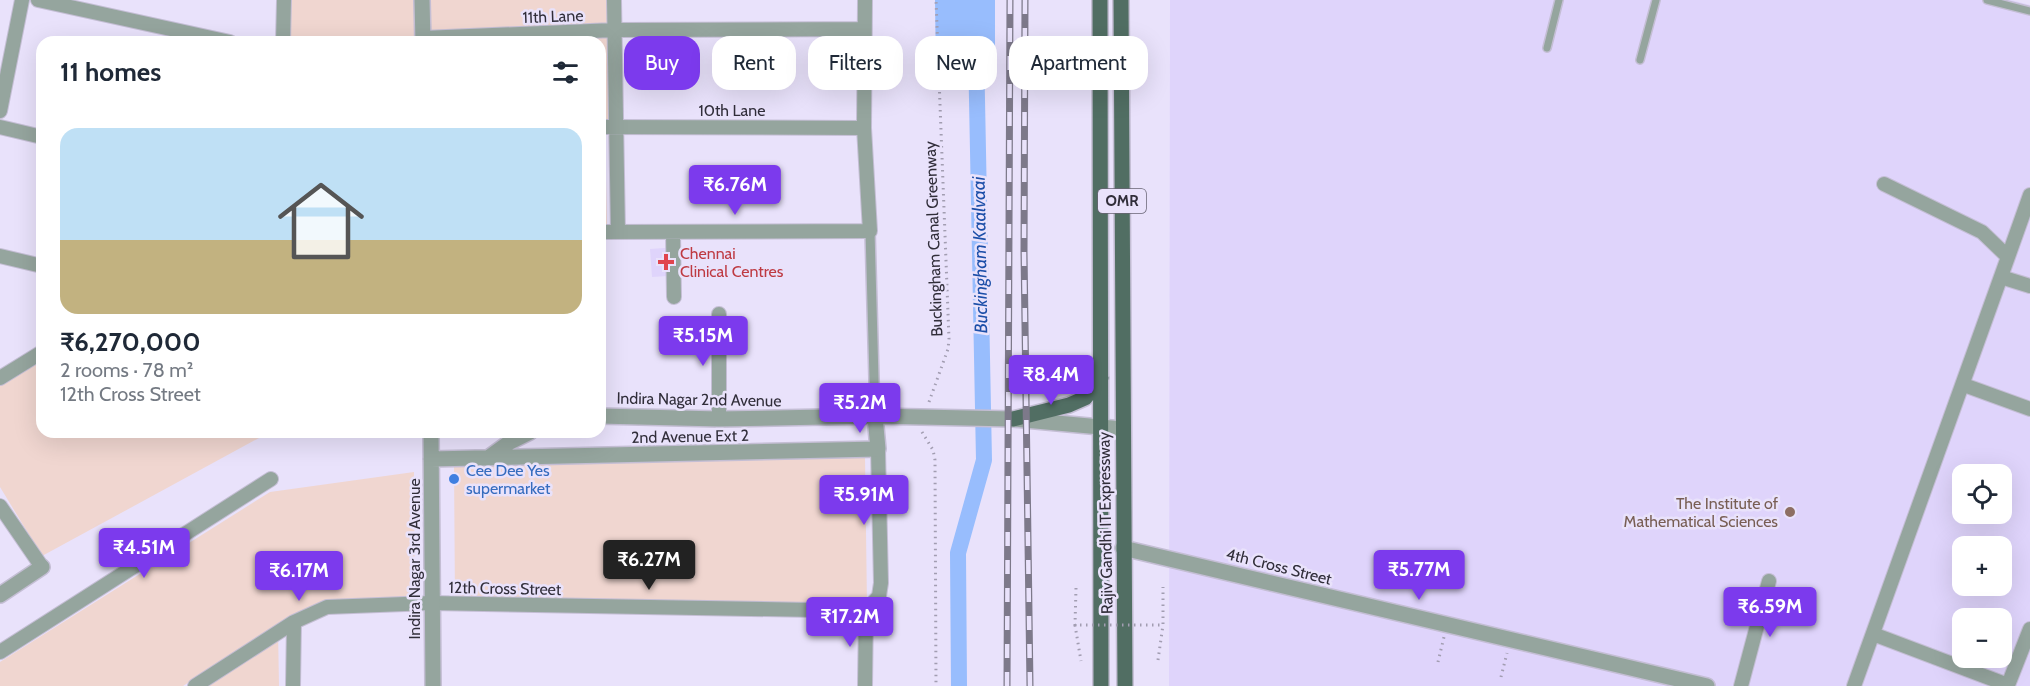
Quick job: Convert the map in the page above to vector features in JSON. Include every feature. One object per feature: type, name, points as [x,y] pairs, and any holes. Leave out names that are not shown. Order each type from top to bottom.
[{"type":"main road","name":"Rajiv Gandhi IT Expressway","points":[[1100,0],[1101,686]]},
{"type":"main road","name":"Rajiv Gandhi IT Expressway","points":[[1121,0],[1125,686]]},
{"type":"main road","points":[[1013,419],[1035,411],[1069,405],[1085,398],[1101,378]]},
{"type":"street","points":[[0,111],[22,0]]},
{"type":"street","points":[[38,0],[203,36]]},
{"type":"street","points":[[283,36],[284,0]]},
{"type":"street","points":[[422,0],[423,36]]},
{"type":"street","points":[[614,0],[618,232]]},
{"type":"street","points":[[865,0],[864,128],[870,231],[881,583],[879,596],[866,611],[865,686]]},
{"type":"street","name":"11th Lane","points":[[499,36],[614,30],[864,29]]},
{"type":"street","points":[[0,127],[36,136]]},
{"type":"street","name":"10th Lane","points":[[606,127],[864,128]]},
{"type":"street","points":[[1884,184],[1982,232],[2008,257]]},
{"type":"street","points":[[1854,686],[1964,385],[2030,195]]},
{"type":"street","points":[[606,232],[870,231]]},
{"type":"street","points":[[673,232],[674,297]]},
{"type":"street","points":[[0,256],[36,265]]},
{"type":"street","points":[[2001,277],[2030,286]]},
{"type":"street","points":[[719,314],[719,419]]},
{"type":"street","points":[[0,378],[36,356]]},
{"type":"street","points":[[1964,385],[2030,409]]},
{"type":"street","name":"Indira Nagar 2nd Avenue","points":[[606,416],[719,419],[874,416],[1013,419],[1101,429],[1122,429]]},
{"type":"street","name":"Indira Nagar 3rd Avenue","points":[[431,438],[433,686]]},
{"type":"street","points":[[488,458],[518,438]]},
{"type":"street","name":"2nd Avenue Ext 2","points":[[431,459],[878,449]]},
{"type":"street","points":[[0,652],[272,479]]},
{"type":"street","points":[[0,506],[42,567],[0,595]]},
{"type":"street","name":"4th Cross Street","points":[[1123,548],[1707,686]]},
{"type":"street","points":[[1741,686],[1769,581]]},
{"type":"street","name":"12th Cross Street","points":[[195,686],[294,622],[327,607],[431,603],[866,611]]},
{"type":"street","points":[[293,686],[294,622]]},
{"type":"street","points":[[1873,634],[2008,685],[2030,629]]},
{"type":"lane","points":[[1547,48],[1559,0]]},
{"type":"lane","points":[[1640,60],[1656,0]]},
{"type":"lane","points":[[1987,0],[2030,11]]},
{"type":"path","name":"Buckingham Canal Greenway","points":[[925,418],[946,356],[949,339],[936,0]]},
{"type":"path","points":[[925,418],[921,431],[933,450],[934,460],[936,686]]},
{"type":"path","points":[[1158,660],[1163,625],[1162,586]]},
{"type":"path","points":[[1077,588],[1075,625],[1081,661]]},
{"type":"path","points":[[1438,662],[1447,624]]},
{"type":"path","points":[[1075,625],[1163,625]]},
{"type":"path","points":[[1501,677],[1511,639]]},
{"type":"shaded area","points":[[288,0],[419,0],[420,36],[288,36]]},
{"type":"shaded area","points":[[422,0],[614,0],[614,30],[423,36]]},
{"type":"shaded area","points":[[1170,0],[2011,0],[2030,5],[2030,686],[1169,686]]},
{"type":"shaded area","points":[[611,32],[614,125],[606,126],[606,36],[537,36]]},
{"type":"shaded area","points":[[606,180],[607,226],[606,226]]},
{"type":"shaded area","name":"Chennai Clinical Centres","points":[[680,247],[682,275],[652,277],[650,249]]},
{"type":"shaded area","points":[[36,356],[36,438],[259,438],[42,556],[0,487],[0,377]]},
{"type":"shaded area","points":[[865,456],[867,605],[455,604],[454,465]]},
{"type":"shaded area","points":[[414,472],[415,612],[319,608],[279,623],[183,686],[0,686],[0,662],[270,492]]},
{"type":"shaded area","points":[[278,629],[279,686],[195,686]]},
{"type":"water","points":[[935,0],[995,0],[995,36],[935,36]]},
{"type":"waterway","name":"Buckingham Kaalvaai","points":[[959,686],[958,553],[984,460],[977,90]]},
{"type":"railway","points":[[1007,686],[1010,0]]},
{"type":"railway","points":[[1025,0],[1024,252],[1030,686]]},
{"type":"place","name":"Chennai Clinical Centres","points":[[666,262]]},
{"type":"place","name":"Cee Dee Yes supermarket","points":[[454,479]]},
{"type":"place","name":"The Institute of Mathematical Sciences","points":[[1790,512]]}]
